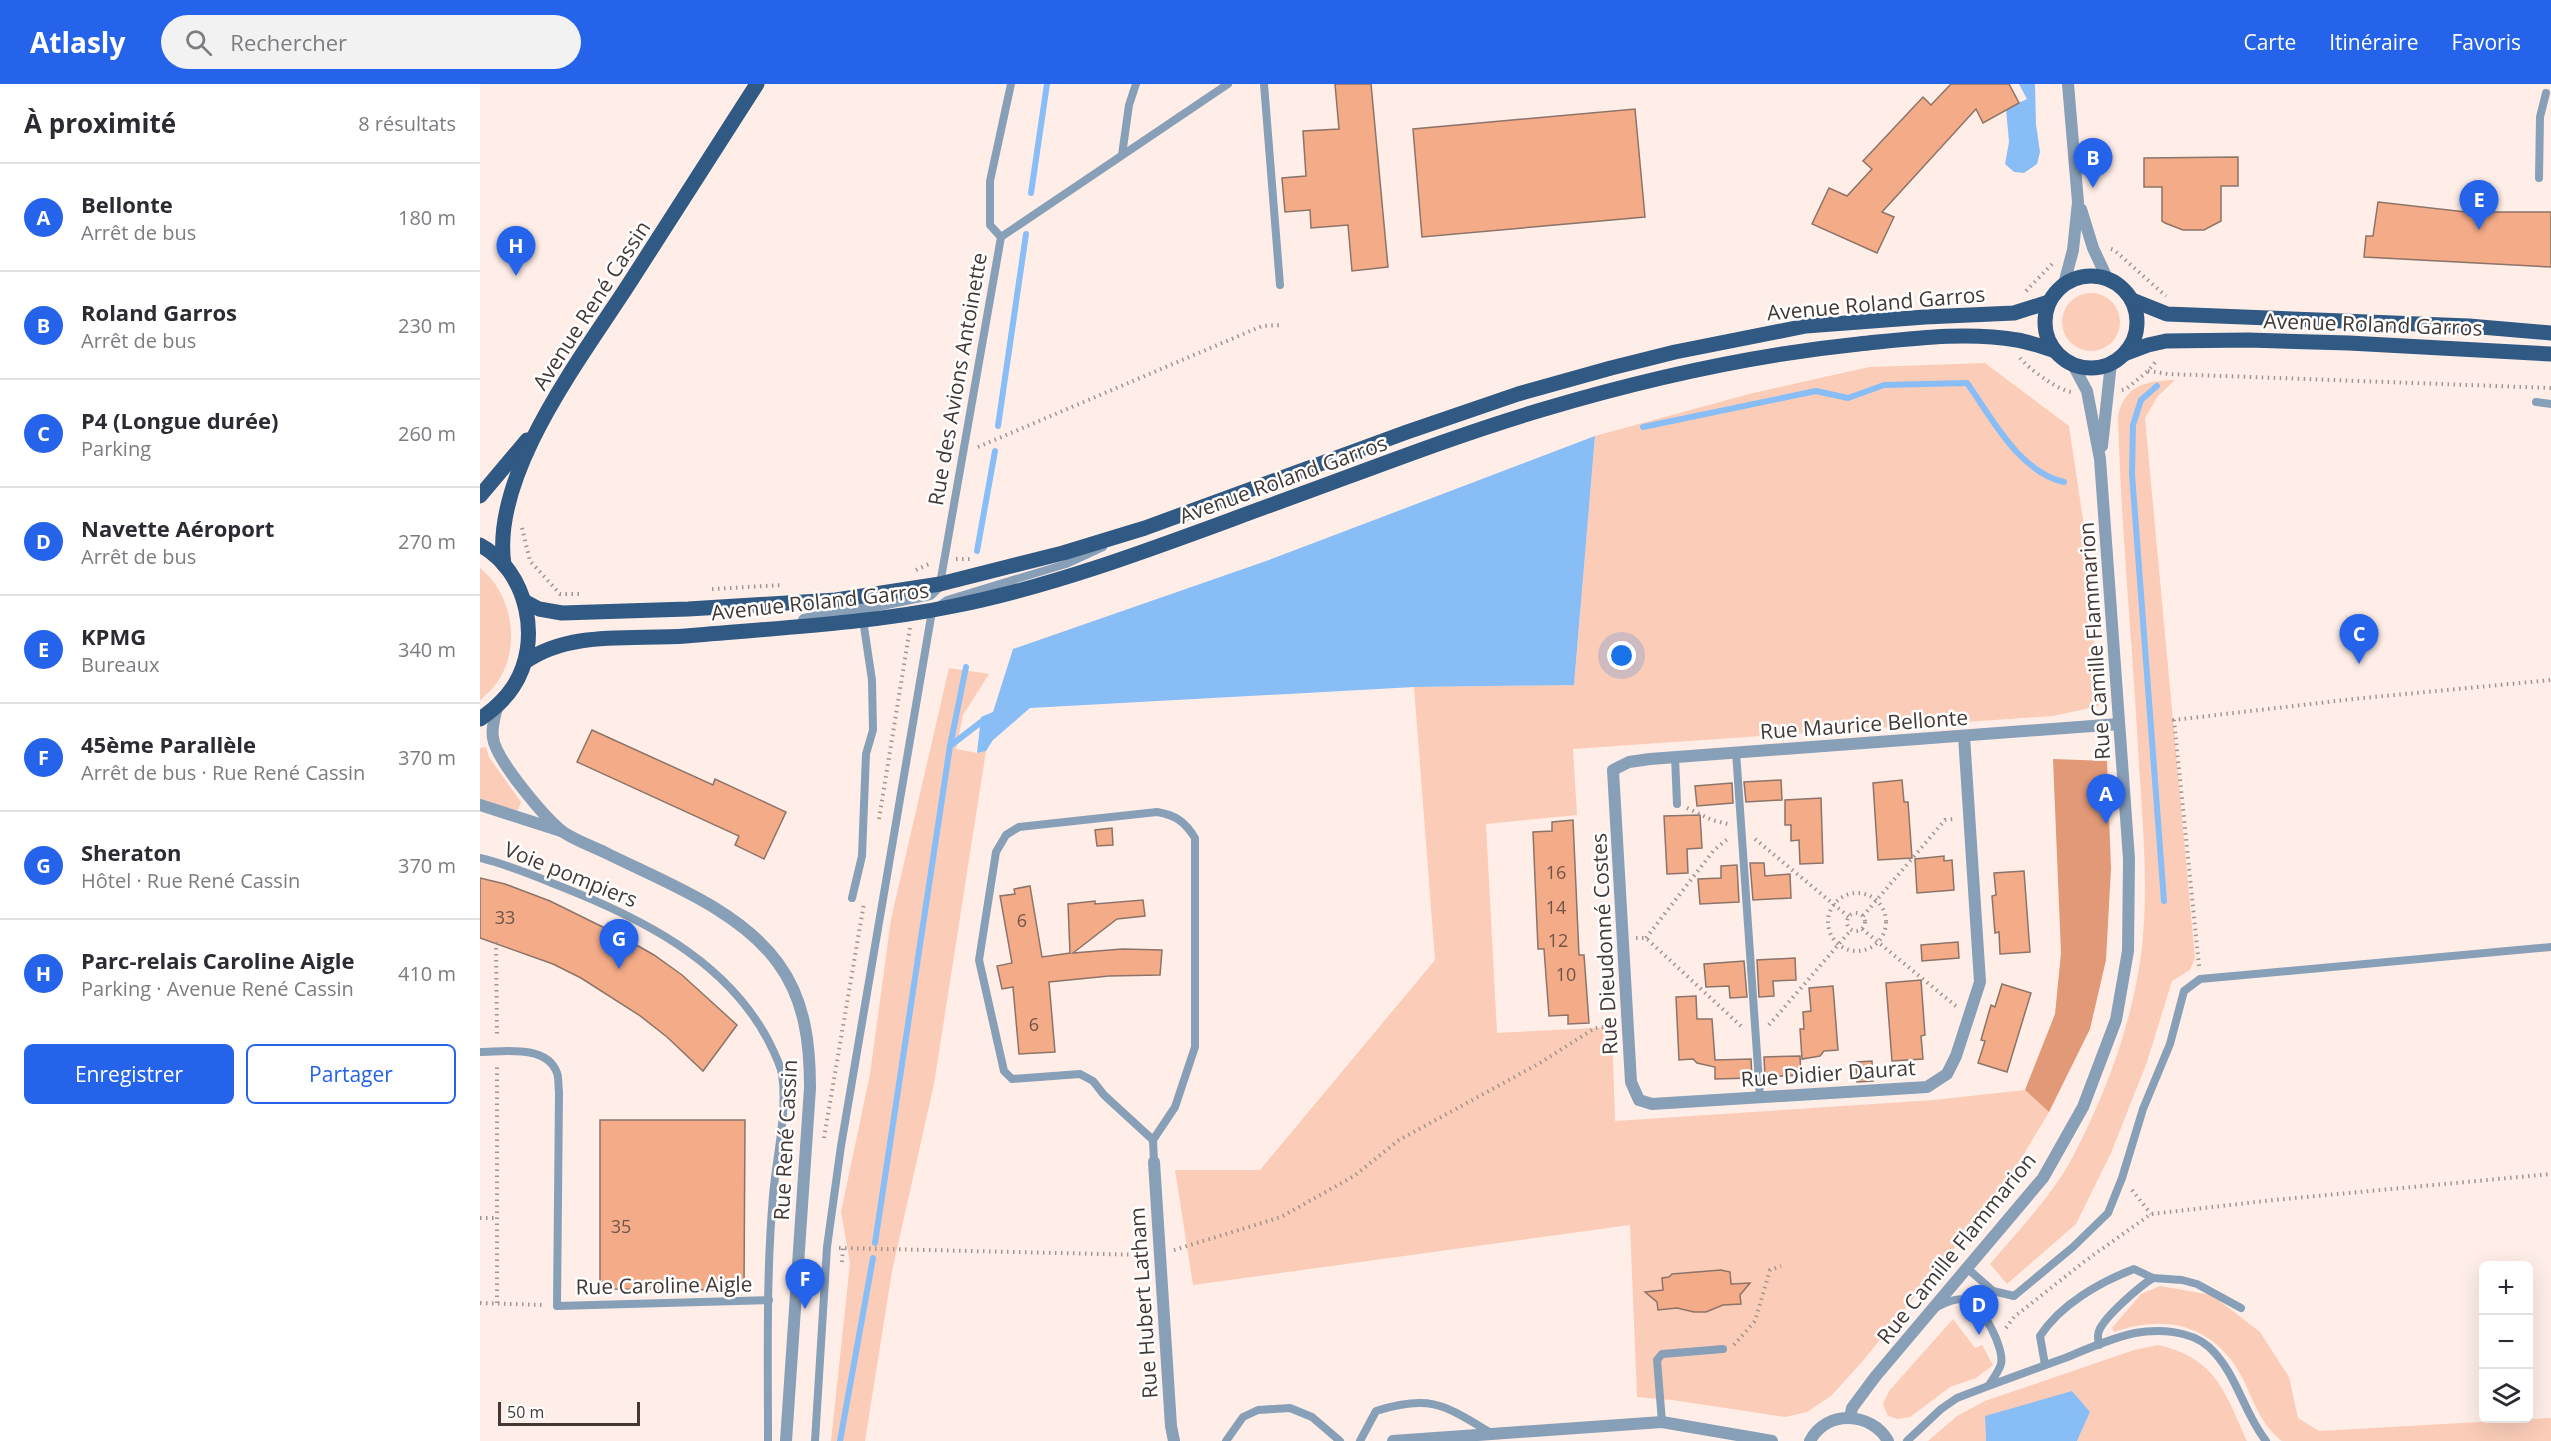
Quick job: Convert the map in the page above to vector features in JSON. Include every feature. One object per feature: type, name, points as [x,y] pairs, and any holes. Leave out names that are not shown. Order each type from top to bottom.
[{"type":"main road","name":"Avenue René Cassin","points":[[504,565],[501,545],[506,509],[538,426],[757,84]]},
{"type":"main road","points":[[2084,276],[2107,278],[2126,291],[2132,300],[2137,314],[2137,329],[2132,342],[2118,359],[2092,368],[2073,365],[2055,351],[2045,327],[2045,315],[2049,302],[2064,284],[2084,276]]},
{"type":"main road","name":"Avenue Roland Garros","points":[[2132,300],[2167,314],[2469,326],[2551,333]]},
{"type":"main road","name":"Avenue Roland Garros","points":[[524,601],[539,609],[562,614],[688,609],[836,600],[939,584],[1063,553],[1145,528],[1518,394],[1632,362],[1743,337],[1806,327],[1925,317],[2014,314],[2049,302]]},
{"type":"main road","name":"Avenue Roland Garros","points":[[525,662],[539,652],[563,642],[753,630],[933,611],[1031,586],[1150,551],[1338,481],[1538,411],[1719,365],[1796,351],[1939,338],[2016,339],[2055,351]]},
{"type":"main road","name":"Avenue Roland Garros","points":[[2118,359],[2148,345],[2166,341],[2248,340],[2349,342],[2551,354]]},
{"type":"main road","points":[[480,496],[538,426]]},
{"type":"main road","points":[[480,545],[504,565],[516,582],[524,601],[529,632],[525,662],[514,686],[497,707],[480,719]]},
{"type":"street","points":[[2064,284],[2073,250],[2078,202],[2068,84]]},
{"type":"street","points":[[2078,202],[2093,248],[2107,278]]},
{"type":"street","name":"Rue Camille Flammarion","points":[[2100,459],[2118,359]]},
{"type":"street","name":"Rue Camille Flammarion","points":[[1850,1418],[1852,1408],[1875,1377],[2043,1179],[2083,1107],[2116,1020],[2128,939],[2129,859],[2100,459],[2086,391],[2073,365]]},
{"type":"street","points":[[753,630],[930,594],[939,584]]},
{"type":"street","name":"Rue René Cassin","points":[[497,707],[493,739],[498,753],[531,798],[563,832],[705,903],[747,930],[778,962],[803,1014],[809,1042],[810,1088],[786,1441]]},
{"type":"street","name":"Rue Maurice Bellonte","points":[[1613,770],[1629,762],[1675,757],[2119,723]]},
{"type":"street","name":"Rue Didier Daurat","points":[[1652,1104],[1926,1087],[1947,1074],[1956,1056],[1980,982],[1964,736]]},
{"type":"street","name":"Rue Dieudonné Costes","points":[[1613,770],[1631,1082],[1639,1100],[1652,1104]]},
{"type":"street","points":[[480,805],[563,832]]},
{"type":"street","name":"Rue Hubert Latham","points":[[1154,1161],[1174,1441]]},
{"type":"street","points":[[1810,1441],[1823,1426],[1836,1420],[1850,1418],[1863,1420],[1875,1426],[1888,1441]]},
{"type":"street","points":[[1393,1441],[1475,1438],[1491,1434],[1536,1436],[1662,1422],[1772,1441]]},
{"type":"lane","points":[[1001,237],[990,225],[990,181],[1011,84]]},
{"type":"lane","points":[[1122,155],[1129,105],[1136,84]]},
{"type":"lane","name":"Rue des Avions Antoinette","points":[[939,584],[1001,237],[1228,84]]},
{"type":"lane","points":[[1264,84],[1280,285]]},
{"type":"lane","points":[[2539,178],[2540,117],[2546,93]]},
{"type":"lane","points":[[2536,402],[2551,404]]},
{"type":"lane","points":[[815,1441],[827,1247],[841,1146],[933,611],[947,600],[1066,564],[1145,528]]},
{"type":"lane","points":[[852,898],[862,856],[866,754],[873,730],[872,680],[863,620]]},
{"type":"lane","points":[[1736,752],[1760,1097]]},
{"type":"lane","points":[[1675,757],[1677,804]]},
{"type":"lane","points":[[1153,1140],[1104,1095],[1093,1081],[1080,1074],[1012,1079],[1004,1071],[979,960],[996,852],[1006,835],[1019,827],[1157,812],[1173,815],[1187,825],[1195,838],[1195,1047],[1175,1107],[1153,1140],[1154,1161]]},
{"type":"lane","name":"Voie pompiers","points":[[480,858],[572,891],[639,921],[676,942],[700,959],[728,984],[759,1023],[782,1073],[783,1101],[773,1197],[769,1300]]},
{"type":"lane","points":[[1968,1269],[1993,1291],[2014,1296],[2073,1247],[2108,1213],[2122,1178],[2143,1109],[2170,1044],[2184,991],[2200,979],[2551,947]]},
{"type":"lane","name":"Rue Caroline Aigle","points":[[480,1052],[536,1054],[550,1063],[557,1072],[559,1092],[557,1305],[769,1300],[768,1441]]},
{"type":"lane","points":[[2045,1365],[2040,1336],[2049,1322],[2102,1281],[2134,1269],[2153,1278],[2182,1280],[2198,1284],[2241,1308]]},
{"type":"lane","points":[[2099,1345],[2097,1333],[2103,1323],[2140,1286],[2153,1278]]},
{"type":"lane","points":[[1935,1308],[1952,1300],[1968,1300],[1979,1308],[2001,1347],[2001,1364],[1989,1385]]},
{"type":"lane","points":[[1907,1441],[1941,1409],[1957,1398],[2099,1345],[2134,1334],[2164,1331],[2184,1334],[2208,1346],[2229,1372],[2254,1423],[2266,1441]]},
{"type":"lane","points":[[1662,1422],[1657,1376],[1657,1360],[1662,1354],[1723,1349]]},
{"type":"lane","points":[[1360,1441],[1376,1411],[1399,1403],[1434,1403],[1457,1413],[1491,1434]]},
{"type":"lane","points":[[1226,1441],[1243,1417],[1258,1410],[1290,1408],[1312,1417],[1340,1441]]},
{"type":"path","points":[[2107,249],[2114,250],[2156,285],[2166,295],[2167,304]]},
{"type":"path","points":[[2024,293],[2060,256]]},
{"type":"path","points":[[963,453],[1262,326],[1283,325]]},
{"type":"path","points":[[2016,349],[2027,365],[2065,392]]},
{"type":"path","points":[[2148,371],[2168,374],[2551,387]]},
{"type":"path","points":[[520,519],[530,561],[560,594]]},
{"type":"path","points":[[878,825],[909,642],[911,615]]},
{"type":"path","points":[[2196,972],[2199,966],[2199,952],[2174,720],[2353,699],[2551,680]]},
{"type":"path","points":[[1677,804],[1712,820],[1741,827],[1849,917]]},
{"type":"path","points":[[1863,916],[1945,820],[1970,818]]},
{"type":"path","points":[[1741,827],[1714,850],[1646,938],[1756,1040],[1851,930]]},
{"type":"path","points":[[1854,893],[1866,894],[1876,900],[1883,909],[1886,920],[1884,932],[1878,942],[1859,951],[1848,950],[1838,944],[1831,936],[1828,925],[1833,904],[1842,897],[1854,893]]},
{"type":"path","points":[[823,1140],[866,895]]},
{"type":"path","points":[[1854,914],[1863,916],[1865,922],[1862,929],[1851,930],[1847,924],[1849,917],[1854,914]]},
{"type":"path","points":[[1862,929],[1969,1017]]},
{"type":"path","points":[[496,942],[497,1303]]},
{"type":"path","points":[[827,1247],[888,1251],[1160,1255],[1281,1217],[1354,1176],[1399,1140],[1540,1063],[1595,1028],[1628,1025]]},
{"type":"path","points":[[1995,1337],[2003,1332],[2014,1317],[2076,1268],[2151,1214],[2551,1174]]},
{"type":"path","points":[[2122,1178],[2151,1214]]},
{"type":"path","points":[[480,1218],[498,1218]]},
{"type":"path","points":[[1723,1349],[1731,1348],[1755,1321],[1770,1270],[1780,1266]]},
{"type":"path","points":[[480,1303],[557,1305]]},
{"type":"shaded area","points":[[2085,293],[2097,293],[2112,301],[2120,316],[2120,328],[2112,343],[2097,351],[2085,351],[2070,343],[2062,328],[2062,316],[2070,301]]},
{"type":"shaded area","points":[[1985,363],[2069,426],[2084,526],[2099,706],[2053,716],[1573,749],[1577,815],[1486,824],[1497,1033],[1612,1027],[1615,1121],[1934,1100],[2025,1090],[2049,1112],[2006,1184],[1862,1362],[1831,1396],[1807,1412],[1785,1417],[1637,1397],[1630,1225],[1193,1285],[1175,1170],[1260,1170],[1435,960],[1414,687],[1574,685],[1595,436],[1749,394],[1869,367]]},
{"type":"shaded area","points":[[2175,380],[2158,396],[2145,418],[2195,958],[2190,970],[2172,981],[2147,1062],[2111,1153],[2076,1224],[2007,1284],[1990,1264],[2044,1201],[2071,1160],[2095,1111],[2115,1061],[2137,982],[2145,908],[2144,860],[2118,416],[2126,397],[2139,386]]},
{"type":"shaded area","points":[[480,568],[500,592],[510,623],[511,639],[504,670],[494,686],[480,701]]},
{"type":"shaded area","points":[[949,668],[989,674],[963,715],[956,749],[977,753],[986,751],[934,1084],[892,1271],[865,1441],[831,1441],[850,1263],[841,1212],[870,1074],[891,919]]},
{"type":"shaded area","points":[[486,747],[489,757],[521,802],[518,810],[513,811],[480,800],[480,748]]},
{"type":"shaded area","points":[[2053,759],[2107,761],[2111,868],[2106,960],[2090,1029],[2049,1112],[2025,1090],[2055,1014],[2061,953]]},
{"type":"shaded area","points":[[2160,1286],[2212,1295],[2260,1332],[2289,1377],[2298,1418],[2319,1431],[2479,1422],[2533,1423],[2533,1419],[2551,1418],[2551,1441],[2282,1441],[2263,1420],[2232,1361],[2205,1336],[2189,1328],[2153,1324],[2134,1326],[2114,1332],[2112,1328],[2141,1294]]},
{"type":"shaded area","points":[[1953,1319],[1975,1348],[1982,1345],[1993,1365],[1976,1378],[1950,1387],[1910,1417],[1898,1419],[1888,1416],[1883,1404],[1889,1391]]},
{"type":"shaded area","points":[[2158,1345],[2178,1351],[2206,1368],[2232,1407],[2247,1441],[2077,1441],[2090,1412],[1985,1416],[1986,1441],[1928,1441],[1957,1416],[1985,1401],[2134,1350]]},
{"type":"water","points":[[2019,84],[2035,84],[2036,124],[2040,152],[2037,164],[2024,173],[2014,172],[2005,164],[2009,142],[2006,109],[2027,99]]},
{"type":"water","points":[[1595,436],[1574,685],[1414,687],[1030,708],[993,740],[986,751],[977,753],[981,717],[993,712],[1013,649],[1269,560]]},
{"type":"water","points":[[2072,1391],[2090,1412],[2077,1441],[1986,1441],[1985,1416]]},
{"type":"building","points":[[1335,84],[1371,84],[1388,267],[1352,271],[1348,225],[1311,228],[1310,210],[1285,212],[1282,178],[1306,176],[1303,131],[1339,129]]},
{"type":"building","points":[[1951,84],[2009,84],[2019,103],[1983,123],[1976,109],[1882,212],[1894,217],[1877,253],[1812,224],[1829,188],[1847,196],[1872,169],[1863,161],[1923,97],[1931,105]]},
{"type":"building","points":[[1635,109],[1645,217],[1422,237],[1413,129]]},
{"type":"building","points":[[2238,157],[2238,186],[2221,186],[2221,221],[2204,230],[2183,230],[2162,221],[2162,187],[2144,187],[2144,158]]},
{"type":"building","points":[[2378,202],[2466,212],[2551,212],[2551,267],[2364,257],[2366,236],[2373,236]]},
{"type":"building","points":[[592,730],[713,785],[715,779],[786,812],[764,859],[735,845],[739,836],[577,762]]},
{"type":"building","points":[[1781,780],[1782,800],[1746,802],[1744,782]]},
{"type":"building","points":[[1902,780],[1904,802],[1908,802],[1912,858],[1878,860],[1873,783]]},
{"type":"building","points":[[1732,783],[1733,803],[1697,806],[1695,786]]},
{"type":"building","points":[[1821,798],[1823,863],[1800,864],[1799,840],[1791,841],[1791,825],[1785,825],[1785,800]]},
{"type":"building","points":[[1700,815],[1702,848],[1687,849],[1688,873],[1667,874],[1664,816]]},
{"type":"building","points":[[1573,820],[1579,955],[1584,955],[1589,1023],[1568,1024],[1568,1015],[1549,1016],[1544,949],[1538,949],[1533,832],[1552,831],[1552,822]]},
{"type":"building","points":[[1112,828],[1113,845],[1097,846],[1095,830]]},
{"type":"building","points":[[1944,856],[1944,861],[1952,860],[1954,890],[1917,893],[1915,859]]},
{"type":"building","points":[[1750,863],[1764,863],[1765,876],[1790,874],[1791,898],[1753,900]]},
{"type":"building","points":[[1737,865],[1739,902],[1700,904],[1698,879],[1721,878],[1721,866]]},
{"type":"building","points":[[2024,871],[2030,952],[2000,954],[1999,932],[1995,933],[1992,896],[1996,895],[1994,873]]},
{"type":"building","points":[[480,878],[505,884],[550,901],[654,955],[682,975],[737,1025],[703,1071],[667,1037],[639,1015],[581,978],[553,964],[480,938]]},
{"type":"building","points":[[1030,886],[1042,957],[1070,953],[1068,904],[1095,901],[1095,904],[1143,900],[1145,916],[1117,919],[1073,953],[1122,949],[1162,950],[1160,975],[1109,976],[1049,982],[1055,1052],[1019,1054],[1013,987],[1002,989],[997,966],[1012,963],[1000,896],[1015,894],[1014,889]]},
{"type":"building","points":[[1958,942],[1959,958],[1922,961],[1921,945]]},
{"type":"building","points":[[1795,958],[1796,980],[1773,981],[1774,996],[1759,997],[1757,960]]},
{"type":"building","points":[[1744,961],[1747,997],[1730,998],[1729,986],[1706,987],[1704,964]]},
{"type":"building","points":[[1921,980],[1925,1035],[1921,1036],[1923,1059],[1892,1061],[1886,983]]},
{"type":"building","points":[[2002,984],[2031,993],[2007,1072],[1978,1063],[1985,1041],[1981,1040],[1991,1005],[1995,1007]]},
{"type":"building","points":[[1833,986],[1838,1050],[1824,1051],[1820,1056],[1802,1059],[1800,1029],[1804,1029],[1803,1012],[1811,1011],[1809,988]]},
{"type":"building","points":[[1696,996],[1697,1019],[1712,1019],[1715,1060],[1751,1059],[1752,1078],[1715,1079],[1715,1067],[1697,1063],[1693,1059],[1679,1060],[1676,997]]},
{"type":"building","points":[[1800,1056],[1801,1075],[1765,1077],[1764,1057]]},
{"type":"building","points":[[1872,1061],[1873,1081],[1857,1082],[1856,1062]]},
{"type":"building","points":[[600,1120],[745,1120],[744,1290],[600,1289]]},
{"type":"building","points":[[1721,1270],[1730,1272],[1731,1284],[1750,1283],[1740,1295],[1741,1304],[1723,1305],[1706,1312],[1677,1308],[1658,1310],[1657,1302],[1645,1292],[1663,1290],[1662,1278],[1672,1274]]},
{"type":"waterway","points":[[1031,193],[1047,84]]},
{"type":"waterway","points":[[998,426],[1026,234]]},
{"type":"waterway","points":[[1643,427],[1816,391],[1848,398],[1884,385],[1967,383],[2020,456],[2048,476],[2064,482]]},
{"type":"waterway","points":[[2157,386],[2141,400],[2133,425],[2132,474],[2164,901]]},
{"type":"waterway","points":[[977,551],[995,451]]},
{"type":"waterway","points":[[875,1243],[950,746],[966,667]]},
{"type":"waterway","points":[[950,746],[985,719]]},
{"type":"waterway","points":[[840,1441],[873,1258]]},
{"type":"place","name":"Roland Garros","points":[[2093,188]]},
{"type":"place","name":"KPMG","points":[[2479,230]]},
{"type":"place","name":"Parc-relais Caroline Aigle","points":[[516,276]]},
{"type":"place","name":"P4 (Longue durée)","points":[[2359,664]]},
{"type":"place","name":"Bellonte","points":[[2106,824]]},
{"type":"place","name":"Sheraton","points":[[619,969]]},
{"type":"place","name":"45ème Parallèle","points":[[805,1309]]},
{"type":"place","name":"Navette Aéroport","points":[[1979,1335]]}]
